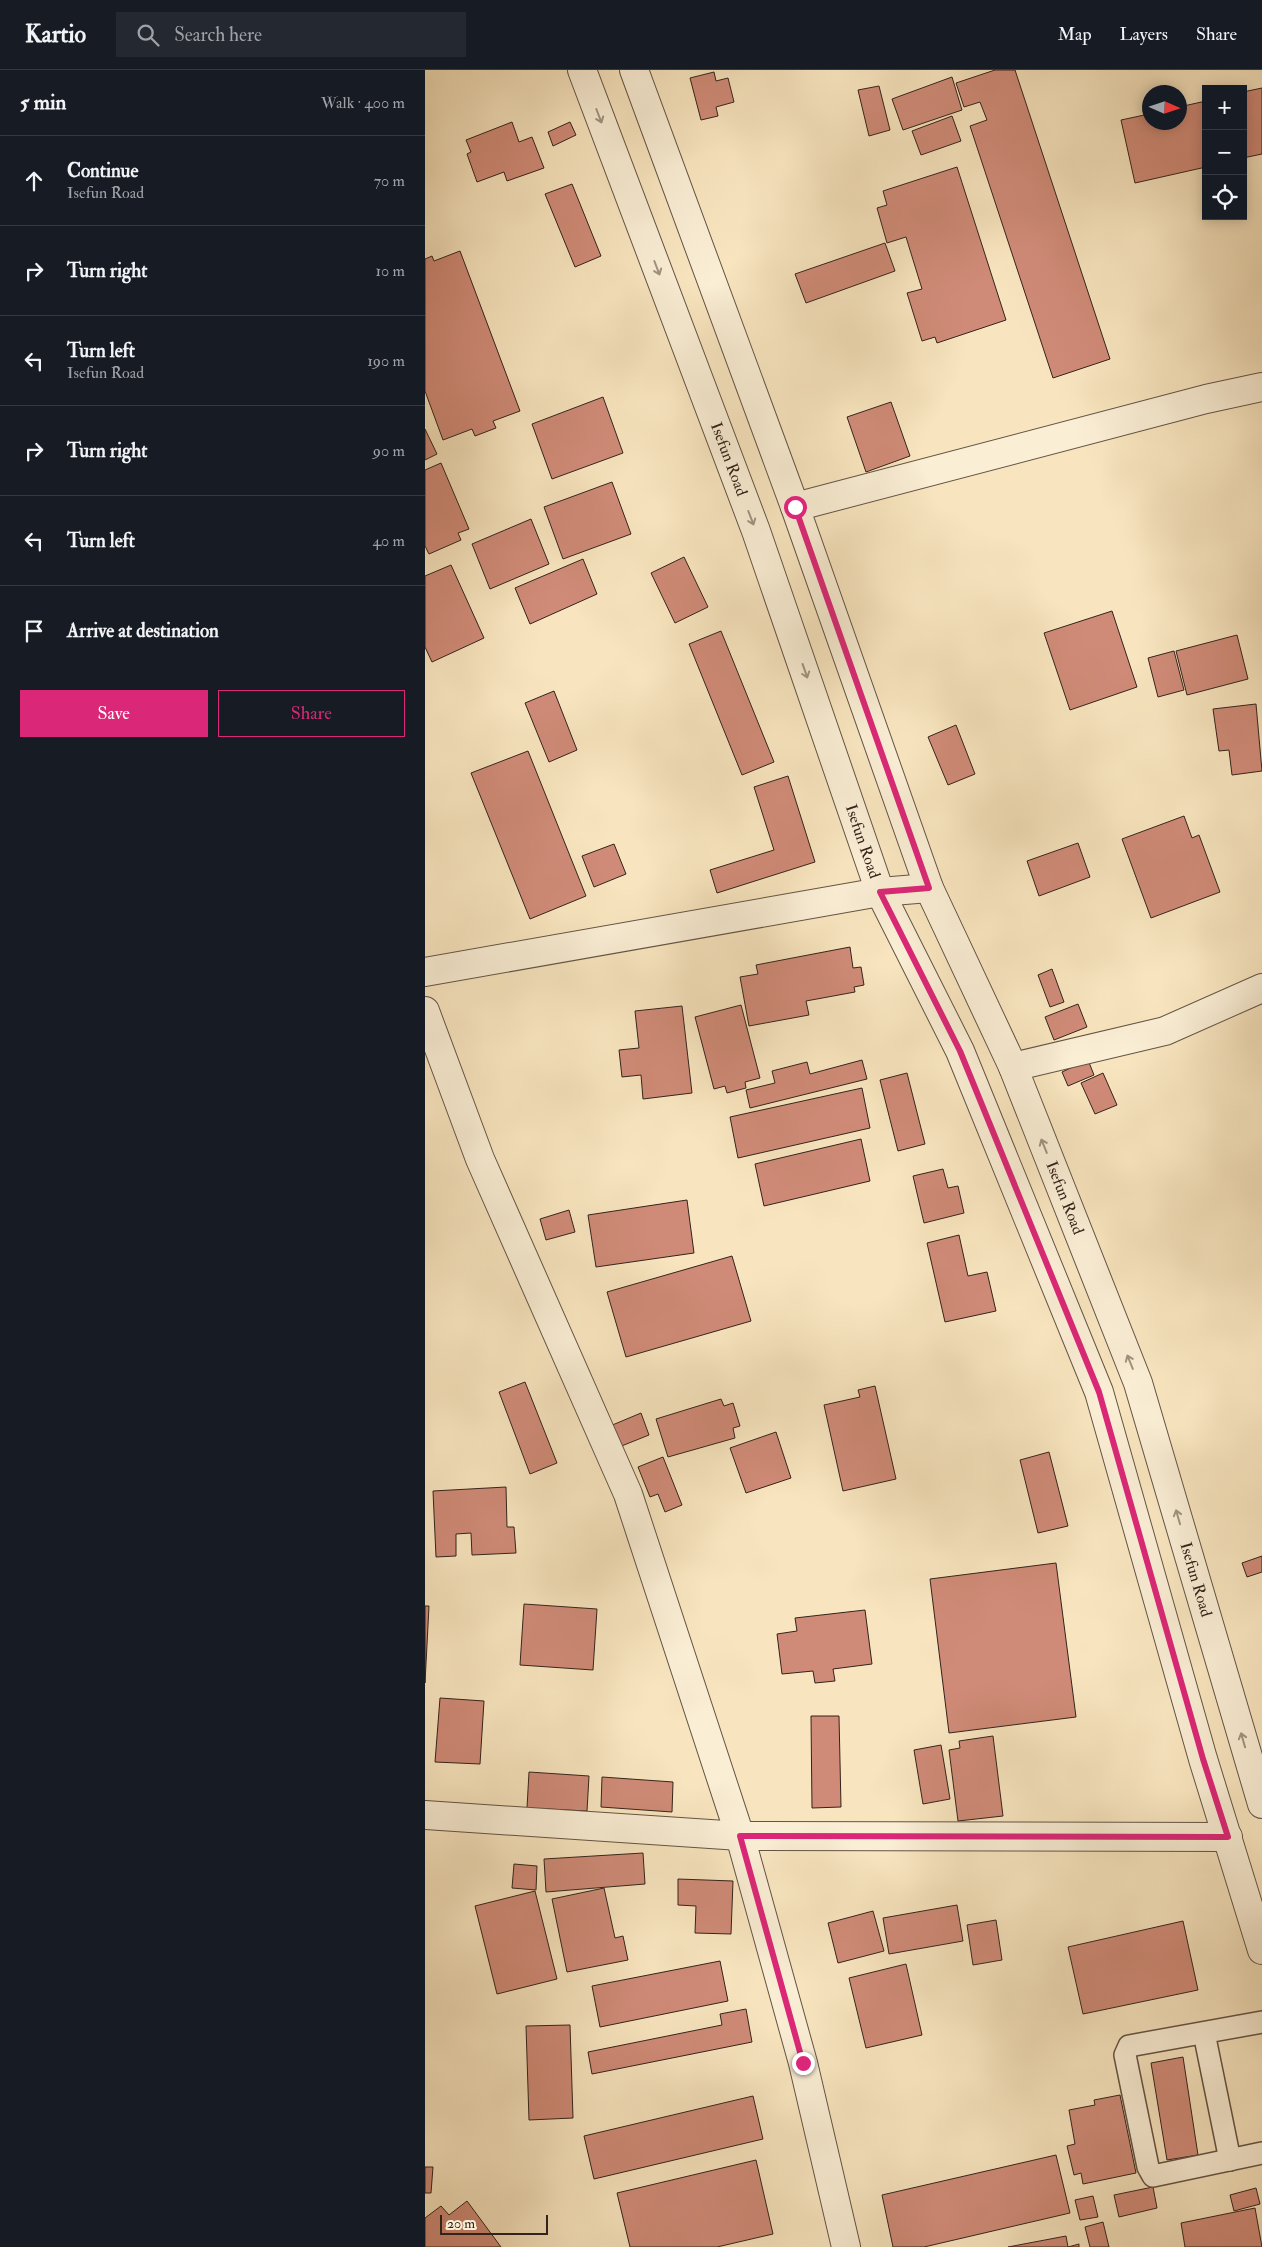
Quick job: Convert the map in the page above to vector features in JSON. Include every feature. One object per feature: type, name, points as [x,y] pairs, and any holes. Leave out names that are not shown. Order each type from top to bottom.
[{"type":"street","name":"Isefun Road","points":[[582,70],[756,530],[880,892],[960,1051],[1099,1392],[1200,1749],[1262,1950]]},
{"type":"street","name":"Isefun Road","points":[[634,70],[795,507],[929,888],[1013,1067],[1139,1383],[1262,1804]]},
{"type":"street","points":[[795,507],[1206,399],[1262,387]]},
{"type":"street","points":[[425,972],[880,892],[929,888]]},
{"type":"street","points":[[1013,1067],[1165,1032],[1262,988]]},
{"type":"street","points":[[425,1011],[480,1159],[628,1494],[740,1836],[803,2063],[846,2247]]},
{"type":"street","points":[[425,1815],[740,1836],[1228,1837]]},
{"type":"lane","points":[[1262,2022],[1129,2046],[1125,2055],[1146,2157],[1153,2176],[1262,2153]]},
{"type":"lane","points":[[1204,2033],[1231,2160]]},
{"type":"building","points":[[995,70],[1015,70],[1110,359],[1053,378],[970,126],[987,120],[980,102],[964,107],[956,83]]},
{"type":"building","points":[[714,72],[716,81],[728,78],[734,102],[716,107],[718,116],[701,120],[690,78]]},
{"type":"building","points":[[952,77],[962,110],[903,130],[892,99]]},
{"type":"building","points":[[879,86],[890,130],[869,136],[858,90]]},
{"type":"building","points":[[1262,88],[1262,154],[1247,157],[1247,130],[1247,91]]},
{"type":"building","points":[[1202,102],[1202,168],[1135,183],[1121,120],[1142,116],[1142,130],[1187,130],[1187,105]]},
{"type":"building","points":[[952,116],[961,141],[921,155],[912,131]]},
{"type":"building","points":[[512,122],[519,142],[532,137],[544,168],[507,181],[504,172],[477,182],[467,154],[471,152],[466,140]]},
{"type":"building","points":[[570,122],[576,135],[553,146],[548,132]]},
{"type":"building","points":[[957,167],[1006,320],[937,343],[935,337],[922,341],[907,293],[922,289],[906,237],[887,243],[877,208],[887,205],[883,191]]},
{"type":"building","points":[[572,184],[601,256],[575,267],[545,194]]},
{"type":"building","points":[[885,243],[895,271],[806,303],[795,274]]},
{"type":"building","points":[[460,251],[520,411],[493,421],[496,428],[475,436],[472,429],[443,440],[425,391],[425,259],[432,256],[434,261]]},
{"type":"building","points":[[603,397],[623,453],[552,479],[532,424]]},
{"type":"building","points":[[891,402],[910,456],[866,472],[847,417]]},
{"type":"building","points":[[425,429],[437,454],[425,460]]},
{"type":"building","points":[[441,463],[469,529],[458,533],[461,540],[429,554],[425,546],[425,470]]},
{"type":"building","points":[[612,482],[631,534],[563,559],[544,507]]},
{"type":"building","points":[[531,519],[549,564],[490,589],[472,544]]},
{"type":"building","points":[[684,557],[708,607],[675,623],[651,573]]},
{"type":"building","points":[[583,559],[597,594],[530,624],[515,588]]},
{"type":"building","points":[[451,565],[484,638],[432,662],[425,647],[425,576]]},
{"type":"building","points":[[1112,611],[1137,687],[1070,710],[1044,633]]},
{"type":"building","points":[[721,631],[774,762],[742,775],[689,644]]},
{"type":"building","points":[[1237,635],[1248,679],[1187,695],[1176,651]]},
{"type":"building","points":[[1174,651],[1184,690],[1158,697],[1148,658]]},
{"type":"building","points":[[554,691],[577,750],[549,762],[525,703]]},
{"type":"building","points":[[1256,704],[1262,771],[1232,775],[1229,750],[1219,751],[1213,709]]},
{"type":"building","points":[[956,725],[975,774],[948,785],[928,737]]},
{"type":"building","points":[[528,751],[586,896],[530,919],[471,773]]},
{"type":"building","points":[[788,776],[815,862],[717,893],[710,870],[774,850],[754,787]]},
{"type":"building","points":[[1184,816],[1192,838],[1199,835],[1220,892],[1151,918],[1122,839]]},
{"type":"building","points":[[1078,843],[1090,877],[1039,896],[1027,861]]},
{"type":"building","points":[[614,844],[626,874],[594,887],[582,856]]},
{"type":"building","points":[[850,947],[853,968],[861,967],[864,985],[854,987],[855,992],[806,1001],[809,1015],[749,1026],[740,977],[758,974],[756,965]]},
{"type":"building","points":[[1052,969],[1064,1002],[1050,1007],[1038,975]]},
{"type":"building","points":[[1078,1004],[1087,1027],[1054,1040],[1045,1017]]},
{"type":"building","points":[[741,1005],[760,1078],[745,1082],[746,1088],[727,1093],[725,1086],[714,1089],[695,1017]]},
{"type":"building","points":[[682,1006],[692,1093],[643,1099],[641,1075],[622,1077],[619,1050],[639,1048],[635,1011]]},
{"type":"building","points":[[862,1060],[867,1079],[750,1108],[746,1090],[775,1083],[772,1071],[807,1062],[810,1074]]},
{"type":"building","points":[[1088,1060],[1094,1075],[1068,1086],[1062,1072]]},
{"type":"building","points":[[907,1073],[925,1144],[898,1151],[880,1080]]},
{"type":"building","points":[[1103,1073],[1117,1105],[1095,1114],[1081,1083]]},
{"type":"building","points":[[862,1088],[870,1128],[738,1158],[730,1117]]},
{"type":"building","points":[[861,1139],[870,1181],[764,1206],[755,1164]]},
{"type":"building","points":[[943,1169],[948,1188],[958,1186],[964,1213],[924,1223],[913,1176]]},
{"type":"building","points":[[687,1200],[694,1253],[596,1267],[588,1215]]},
{"type":"building","points":[[569,1210],[575,1232],[546,1240],[540,1219]]},
{"type":"building","points":[[959,1235],[968,1276],[987,1272],[996,1311],[945,1322],[927,1243]]},
{"type":"building","points":[[732,1256],[751,1321],[626,1357],[607,1292]]},
{"type":"building","points":[[525,1382],[557,1463],[530,1474],[499,1392]]},
{"type":"building","points":[[875,1386],[896,1479],[843,1491],[824,1405],[860,1397],[858,1390]]},
{"type":"building","points":[[721,1399],[724,1406],[733,1403],[740,1426],[733,1428],[735,1438],[668,1457],[656,1419]]},
{"type":"building","points":[[641,1413],[649,1435],[619,1447],[610,1426]]},
{"type":"building","points":[[776,1432],[791,1478],[746,1493],[730,1448]]},
{"type":"building","points":[[1049,1452],[1068,1526],[1038,1533],[1020,1460]]},
{"type":"building","points":[[663,1457],[682,1505],[665,1512],[658,1494],[650,1497],[638,1467]]},
{"type":"building","points":[[506,1487],[507,1527],[514,1527],[516,1553],[472,1555],[471,1533],[456,1534],[456,1556],[436,1557],[433,1491]]},
{"type":"building","points":[[1262,1556],[1262,1572],[1247,1577],[1242,1563]]},
{"type":"building","points":[[1056,1563],[1076,1717],[949,1733],[930,1579]]},
{"type":"building","points":[[524,1604],[597,1609],[593,1670],[520,1665]]},
{"type":"building","points":[[425,1606],[429,1606],[425,1683]]},
{"type":"building","points":[[865,1610],[872,1664],[833,1669],[835,1681],[815,1683],[813,1671],[782,1674],[777,1634],[797,1631],[795,1618]]},
{"type":"building","points":[[440,1698],[484,1701],[480,1764],[435,1762]]},
{"type":"building","points":[[811,1716],[839,1716],[841,1807],[812,1808]]},
{"type":"building","points":[[993,1736],[1003,1816],[958,1821],[949,1750],[960,1748],[959,1741]]},
{"type":"building","points":[[941,1745],[950,1799],[923,1804],[914,1750]]},
{"type":"building","points":[[529,1772],[589,1776],[587,1811],[527,1808]]},
{"type":"building","points":[[602,1777],[673,1782],[672,1812],[601,1807]]},
{"type":"building","points":[[643,1853],[645,1884],[546,1892],[544,1859]]},
{"type":"building","points":[[514,1864],[537,1866],[536,1890],[512,1888]]},
{"type":"building","points":[[678,1879],[733,1881],[731,1934],[695,1933],[696,1906],[678,1905]]},
{"type":"building","points":[[604,1888],[615,1938],[623,1936],[628,1960],[567,1972],[552,1899]]},
{"type":"building","points":[[535,1891],[557,1979],[497,1994],[475,1906]]},
{"type":"building","points":[[957,1905],[963,1941],[889,1954],[883,1918]]},
{"type":"building","points":[[873,1911],[884,1951],[838,1963],[828,1923]]},
{"type":"building","points":[[996,1920],[1002,1960],[973,1965],[967,1925]]},
{"type":"building","points":[[1183,1921],[1198,1990],[1083,2014],[1068,1947]]},
{"type":"building","points":[[720,1961],[728,2001],[600,2027],[592,1986]]},
{"type":"building","points":[[906,1964],[922,2035],[866,2048],[849,1978]]},
{"type":"building","points":[[746,2009],[752,2042],[592,2074],[588,2052],[722,2025],[720,2014]]},
{"type":"building","points":[[570,2025],[573,2118],[529,2120],[526,2026]]},
{"type":"building","points":[[1183,2057],[1198,2155],[1167,2160],[1151,2063]]},
{"type":"building","points":[[1120,2095],[1136,2173],[1083,2184],[1081,2173],[1074,2175],[1067,2146],[1075,2144],[1069,2110],[1095,2105],[1094,2100]]},
{"type":"building","points":[[753,2096],[763,2139],[594,2179],[584,2136]]},
{"type":"building","points":[[1056,2155],[1070,2213],[924,2247],[893,2247],[882,2195]]},
{"type":"building","points":[[756,2160],[773,2234],[717,2247],[630,2247],[617,2193]]},
{"type":"building","points":[[425,2167],[433,2167],[431,2193],[425,2193]]},
{"type":"building","points":[[1153,2187],[1157,2208],[1119,2217],[1114,2195]]},
{"type":"building","points":[[1256,2188],[1260,2204],[1234,2211],[1230,2195]]},
{"type":"building","points":[[1093,2196],[1098,2217],[1080,2220],[1075,2200]]},
{"type":"building","points":[[467,2201],[501,2247],[425,2247],[425,2218],[441,2206],[449,2215]]},
{"type":"building","points":[[1255,2208],[1262,2247],[1185,2247],[1181,2223]]},
{"type":"building","points":[[1103,2222],[1109,2247],[1090,2247],[1085,2227]]},
{"type":"building","points":[[1066,2236],[1068,2247],[1008,2247]]},
{"type":"building","points":[[1079,2244],[1079,2247],[1068,2247]]},
{"type":"route","points":[[795,507],[929,888],[880,892],[960,1051],[1099,1392],[1203,1759],[1228,1837],[740,1836],[803,2063]]}]
